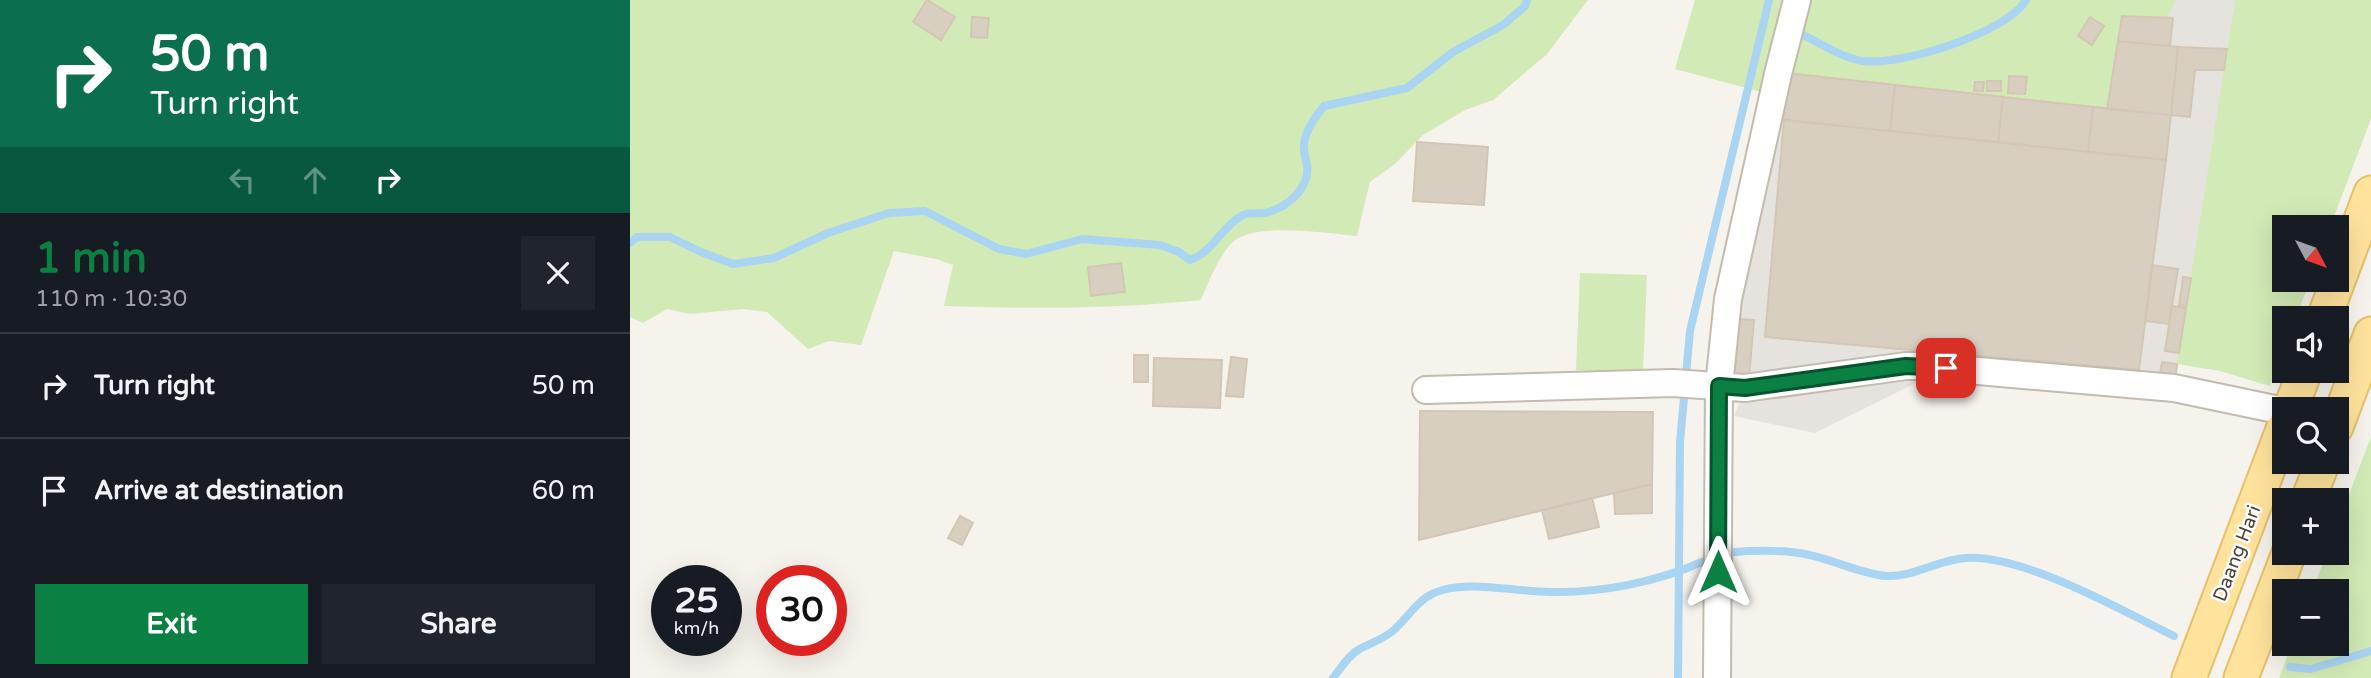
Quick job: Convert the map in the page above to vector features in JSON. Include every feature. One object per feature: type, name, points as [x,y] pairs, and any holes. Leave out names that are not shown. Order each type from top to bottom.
[{"type":"main road","points":[[2329,306],[2371,193]]},
{"type":"main road","points":[[2347,397],[2371,334]]},
{"type":"main road","name":"Daang Hari","points":[[2189,678],[2272,459]]},
{"type":"main road","points":[[2241,678],[2283,565]]},
{"type":"street","points":[[1717,678],[1697,385],[1728,299],[1797,0]]},
{"type":"street","points":[[1426,390],[1697,385],[1745,388],[1921,366],[2174,388],[2272,408]]},
{"type":"shaded area","points":[[2176,0],[2235,0],[2173,396],[1920,381],[1815,433],[1734,416],[1749,379],[1734,326],[1786,73],[2122,16],[2167,17]]},
{"type":"green space","points":[[630,0],[1588,0],[1547,54],[1493,100],[1465,110],[1423,135],[1395,164],[1370,182],[1357,236],[1296,230],[1248,234],[1237,239],[1226,250],[1201,300],[1105,307],[944,306],[953,265],[894,251],[861,345],[829,341],[808,349],[767,312],[743,309],[690,314],[667,309],[643,323],[630,317]]},
{"type":"green space","points":[[1695,0],[1788,0],[1765,93],[1675,69]]},
{"type":"green space","points":[[1806,0],[2176,0],[2168,17],[2122,16],[2107,109],[1786,73]]},
{"type":"green space","points":[[2235,0],[2371,0],[2371,119],[2335,215],[2272,215],[2272,292],[2306,292],[2300,306],[2272,306],[2270,386],[2220,371],[2177,364]]},
{"type":"green space","points":[[1580,273],[1647,275],[1643,373],[1576,370]]},
{"type":"green space","points":[[2371,437],[2371,678],[2279,678],[2287,656],[2349,656],[2349,579],[2317,579],[2322,565],[2349,565],[2349,494]]},
{"type":"building","points":[[927,0],[955,17],[941,40],[913,22]]},
{"type":"building","points":[[2122,16],[2173,18],[2170,46],[2118,41]]},
{"type":"building","points":[[972,17],[989,18],[987,38],[971,37]]},
{"type":"building","points":[[2090,17],[2104,26],[2092,45],[2078,36]]},
{"type":"building","points":[[2118,41],[2178,47],[2171,115],[2107,109]]},
{"type":"building","points":[[2178,47],[2227,49],[2224,70],[2195,70],[2190,117],[2171,115]]},
{"type":"building","points":[[1786,73],[1895,85],[1890,131],[1777,119]]},
{"type":"building","points":[[2009,76],[2027,77],[2025,94],[2008,93]]},
{"type":"building","points":[[1987,81],[2001,81],[2001,91],[1987,91]]},
{"type":"building","points":[[1975,82],[1984,82],[1983,91],[1974,91]]},
{"type":"building","points":[[1895,85],[2003,97],[1998,142],[1890,131]]},
{"type":"building","points":[[2003,97],[2093,107],[2088,152],[1998,142]]},
{"type":"building","points":[[2093,107],[2171,115],[2166,160],[2088,152]]},
{"type":"building","points":[[1784,120],[2166,160],[2139,370],[1765,337]]},
{"type":"building","points":[[1417,142],[1488,147],[1484,205],[1413,201]]},
{"type":"building","points":[[1121,263],[1125,292],[1091,296],[1088,267]]},
{"type":"building","points":[[2152,265],[2178,269],[2169,324],[2145,321]]},
{"type":"building","points":[[2183,277],[2191,278],[2186,308],[2179,306]]},
{"type":"building","points":[[2172,306],[2186,308],[2179,353],[2165,351]]},
{"type":"building","points":[[1736,319],[1754,320],[1749,378],[1731,376]]},
{"type":"building","points":[[1134,355],[1148,355],[1148,382],[1134,382]]},
{"type":"building","points":[[1231,357],[1247,359],[1243,397],[1226,396]]},
{"type":"building","points":[[1154,358],[1222,360],[1220,408],[1153,406]]},
{"type":"building","points":[[2162,362],[2177,364],[2175,382],[2159,379]]},
{"type":"building","points":[[1420,411],[1653,412],[1652,484],[1419,540]]},
{"type":"building","points":[[1652,484],[1652,513],[1615,514],[1614,493]]},
{"type":"building","points":[[1592,498],[1599,527],[1549,539],[1542,510]]},
{"type":"building","points":[[960,516],[973,523],[962,545],[948,538]]},
{"type":"waterway","points":[[630,243],[637,237],[670,237],[733,264],[774,258],[828,233],[889,213],[925,211],[999,249],[1026,254],[1082,239],[1160,245],[1179,252],[1190,260],[1205,251],[1243,215],[1277,209],[1289,202],[1298,192],[1307,172],[1305,138],[1324,106],[1407,88],[1453,52],[1503,25],[1525,6],[1527,0]]},
{"type":"waterway","points":[[1678,678],[1680,442],[1690,331],[1769,0]]},
{"type":"waterway","points":[[1798,33],[1854,59],[1880,61],[1901,58],[1926,53],[1976,35],[1998,24],[2026,0]]},
{"type":"waterway","points":[[1735,552],[1801,553],[1867,573],[1887,576],[1906,574],[1955,559],[1988,559],[2043,574],[2174,636]]},
{"type":"waterway","points":[[1333,678],[1354,653],[1387,636],[1423,600],[1446,589],[1475,587],[1551,592],[1590,591],[1647,581],[1702,562]]},
{"type":"waterway","points":[[2290,667],[2311,669],[2371,651]]},
{"type":"route","points":[[1718,572],[1719,386],[1745,388],[1906,366],[1946,368]]}]
